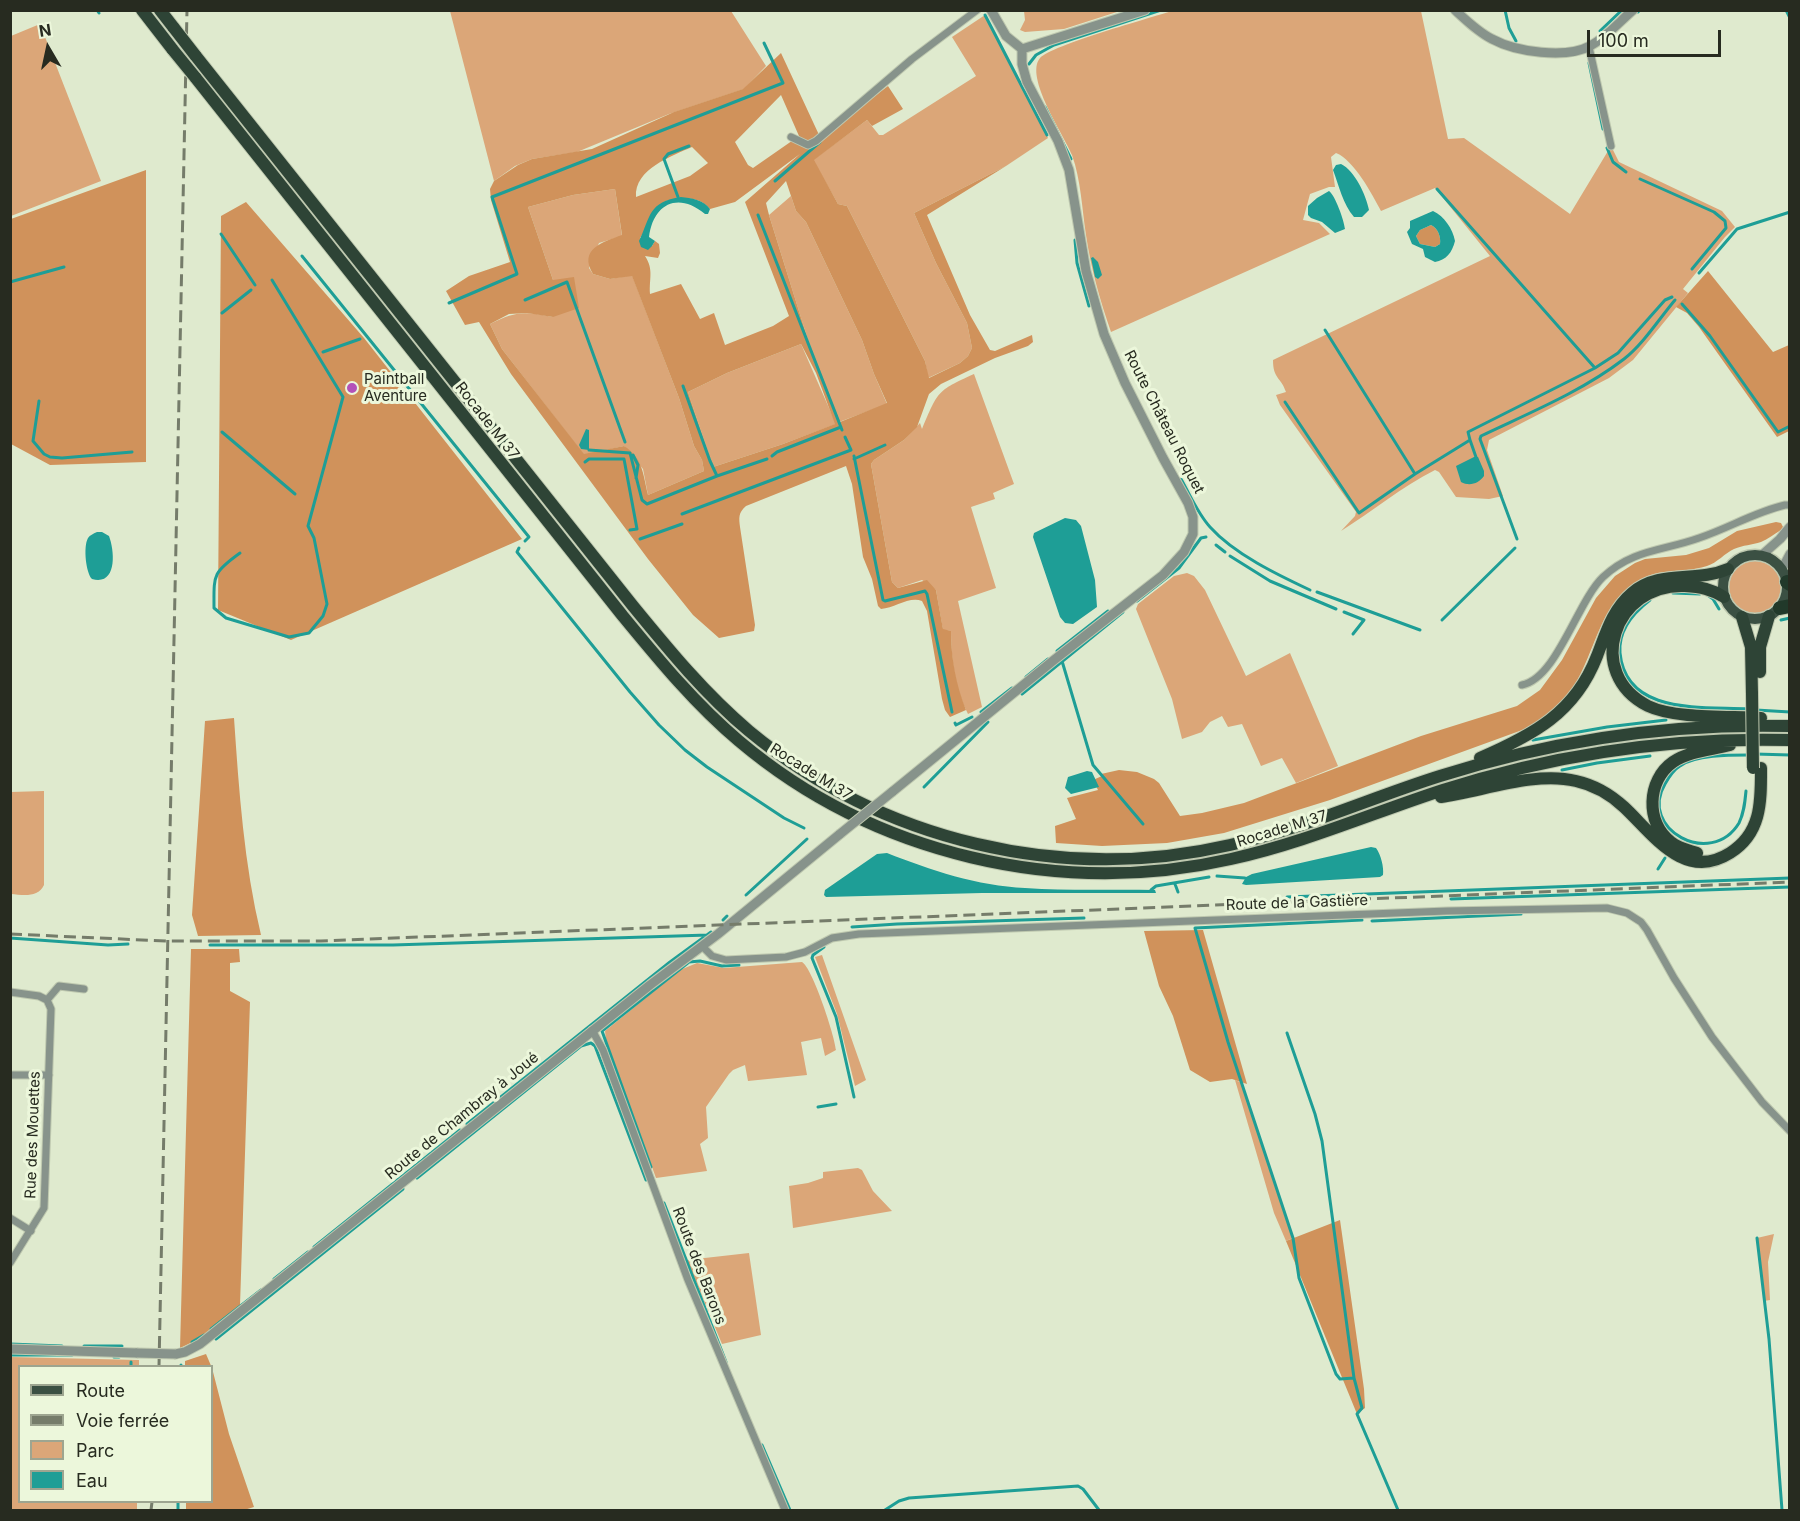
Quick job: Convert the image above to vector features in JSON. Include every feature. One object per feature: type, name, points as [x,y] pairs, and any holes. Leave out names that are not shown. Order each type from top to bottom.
[{"type":"highway","name":"Rocade M 37","points":[[142,10],[666,668],[740,742],[811,792],[874,825],[948,851],[1024,868],[1094,873],[1164,870],[1232,859],[1299,841],[1478,780],[1580,756],[1674,743],[1790,740]]},
{"type":"highway","name":"Rocade M 37","points":[[160,10],[676,659],[742,725],[783,757],[818,780],[880,812],[928,831],[960,840],[1035,855],[1111,860],[1172,855],[1238,844],[1302,825],[1430,779],[1506,758],[1604,738],[1691,728],[1790,726]]},
{"type":"highway","points":[[1430,779],[1523,739],[1556,716],[1582,686],[1597,657],[1614,613],[1633,592],[1656,580],[1705,577],[1728,569]]},
{"type":"highway","points":[[1724,597],[1704,587],[1677,586],[1657,588],[1638,598],[1621,618],[1614,636],[1613,657],[1622,682],[1640,701],[1660,710],[1688,714],[1790,719]]},
{"type":"highway","points":[[1403,804],[1539,779],[1576,781],[1590,785],[1611,796],[1674,854],[1696,860],[1708,860],[1727,855],[1737,849],[1751,834],[1759,813],[1756,694],[1751,647],[1742,616]]},
{"type":"highway","points":[[1756,694],[1760,647],[1768,616]]},
{"type":"highway","points":[[1752,740],[1681,757],[1665,769],[1654,787],[1652,798],[1654,818],[1659,828],[1671,842],[1686,850],[1716,851],[1732,843],[1744,830],[1751,811],[1757,768]]},
{"type":"main road","points":[[1754,554],[1762,555],[1770,558],[1786,578],[1785,607],[1768,616],[1750,619],[1734,612],[1724,597],[1722,587],[1728,569],[1739,559],[1754,554]]},
{"type":"street","points":[[791,137],[808,145],[816,141],[912,59],[976,10]]},
{"type":"street","points":[[991,10],[1006,36],[1022,49],[1144,10]]},
{"type":"street","points":[[1455,10],[1481,33],[1505,45],[1527,50],[1563,53],[1588,47],[1633,10]]},
{"type":"street","points":[[1588,47],[1611,146]]},
{"type":"street","name":"Route Château Roquet","points":[[892,792],[1163,575],[1184,552],[1192,534],[1193,517],[1188,503],[1134,401],[1104,334],[1086,270],[1069,170],[1058,141],[1027,82],[1022,64],[1022,49]]},
{"type":"street","points":[[1522,685],[1532,682],[1546,667],[1561,647],[1592,589],[1625,560],[1646,551],[1698,538],[1756,514],[1790,505]]},
{"type":"street","points":[[1762,555],[1790,527]]},
{"type":"street","points":[[1786,578],[1790,554]]},
{"type":"street","name":"Route de Chambray à Joué","points":[[10,1349],[176,1354],[200,1344],[592,1030],[702,946],[892,792]]},
{"type":"street","name":"Route de la Gastière","points":[[702,946],[718,959],[736,960],[797,955],[832,939],[859,934],[1438,911],[1606,908],[1628,913],[1641,922],[1712,1037],[1762,1102],[1790,1131]]},
{"type":"street","points":[[10,992],[39,996],[47,1000],[60,986],[84,989]]},
{"type":"street","name":"Rue des Mouettes","points":[[10,1263],[44,1208],[51,1009],[47,1000]]},
{"type":"street","name":"Route des Barons","points":[[592,1030],[603,1050],[693,1290],[785,1510]]},
{"type":"street","points":[[10,1076],[49,1075]]},
{"type":"street","points":[[10,1218],[31,1231]]},
{"type":"green space","points":[[450,11],[731,11],[766,66],[744,89],[669,114],[577,152],[532,159],[515,166],[494,181]]},
{"type":"green space","points":[[1024,11],[1120,11],[1064,29],[1025,32],[1020,30],[1025,20]]},
{"type":"green space","points":[[1172,11],[1421,11],[1448,139],[1464,138],[1570,214],[1611,146],[1619,162],[1722,211],[1735,227],[1683,289],[1688,293],[1633,360],[1609,378],[1489,440],[1487,450],[1503,496],[1489,499],[1456,497],[1439,472],[1435,470],[1410,484],[1341,531],[1356,512],[1280,405],[1276,395],[1286,392],[1276,375],[1273,360],[1490,256],[1435,188],[1381,211],[1356,170],[1336,153],[1331,157],[1335,187],[1310,194],[1303,220],[1319,223],[1330,234],[1111,332],[1090,260],[1075,165],[1041,92],[1036,67],[1040,58],[1063,46]]},
{"type":"green space","points":[[985,15],[1048,138],[1006,166],[914,213],[936,263],[967,323],[972,348],[968,356],[960,363],[928,378],[925,361],[847,206],[838,204],[813,160],[867,120],[879,135],[883,135],[976,76],[952,37]]},
{"type":"green space","points":[[40,24],[101,181],[11,216],[11,36]]},
{"type":"green space","points":[[615,189],[622,236],[599,243],[589,268],[593,274],[610,279],[632,275],[679,398],[694,446],[702,460],[704,471],[648,495],[643,469],[624,446],[584,455],[502,349],[490,324],[520,313],[553,317],[553,280],[528,207],[573,195]]},
{"type":"green space","points":[[791,196],[796,211],[806,222],[862,340],[887,404],[839,422],[808,340],[769,215]]},
{"type":"green space","points":[[801,344],[836,424],[713,467],[688,392],[727,373]]},
{"type":"green space","points":[[974,374],[1014,484],[993,493],[995,499],[971,507],[996,588],[958,601],[982,707],[968,714],[955,674],[951,631],[943,630],[936,590],[922,580],[898,588],[892,582],[871,464],[904,440],[920,423],[922,429],[935,400],[945,389]]},
{"type":"green space","points":[[1750,561],[1760,561],[1769,565],[1777,573],[1781,587],[1777,601],[1769,609],[1760,613],[1750,613],[1741,609],[1733,601],[1729,592],[1729,582],[1733,573],[1741,565]]},
{"type":"green space","points":[[1187,573],[1194,576],[1205,590],[1246,676],[1290,653],[1338,766],[1296,783],[1282,758],[1261,766],[1242,724],[1228,727],[1222,716],[1210,722],[1202,732],[1182,739],[1172,699],[1136,609],[1138,604],[1174,576]]},
{"type":"green space","points":[[44,791],[44,885],[34,894],[11,894],[11,792]]},
{"type":"green space","points":[[822,955],[866,1080],[855,1086],[837,1014],[815,957]]},
{"type":"green space","points":[[802,962],[817,988],[836,1050],[825,1056],[821,1038],[801,1042],[807,1075],[748,1081],[745,1065],[733,1070],[706,1107],[708,1138],[700,1144],[707,1171],[656,1178],[606,1040],[605,1031],[680,970],[697,963],[724,968]]},
{"type":"green space","points":[[1235,1080],[1242,1083],[1293,1238],[1286,1241],[1274,1213]]},
{"type":"green space","points":[[858,1168],[862,1170],[873,1191],[892,1211],[793,1228],[789,1186],[823,1178],[823,1172]]},
{"type":"green space","points":[[1774,1234],[1768,1262],[1770,1300],[1764,1301],[1757,1238]]},
{"type":"green space","points":[[749,1253],[761,1335],[722,1344],[687,1260]]},
{"type":"green space","points":[[11,1357],[139,1360],[139,1365],[18,1365],[18,1503],[137,1503],[137,1510],[11,1510]]},
{"type":"shaded area","points":[[781,53],[820,137],[888,86],[903,109],[872,126],[867,120],[814,160],[838,204],[847,206],[925,361],[929,378],[960,363],[968,356],[972,348],[967,323],[936,263],[914,213],[1006,166],[927,215],[970,315],[990,350],[995,351],[1032,335],[1033,342],[941,384],[929,394],[917,427],[904,440],[871,464],[892,582],[898,588],[927,580],[936,590],[943,629],[951,631],[955,671],[966,710],[950,717],[942,699],[927,611],[922,601],[912,600],[881,609],[878,606],[872,579],[863,557],[852,484],[846,466],[746,506],[742,511],[740,524],[754,631],[719,638],[693,615],[648,559],[511,374],[479,322],[465,325],[446,291],[469,276],[510,262],[491,200],[490,189],[494,181],[518,165],[532,159],[592,149],[674,112],[743,89]],"holes":[[[781,95],[799,136],[753,168],[748,165],[735,142]],[[692,147],[708,163],[690,176],[636,197],[637,187],[648,171]],[[800,154],[745,202],[789,316],[773,326],[725,345],[714,313],[700,319],[681,284],[650,294],[650,270],[645,256],[658,258],[659,244],[655,241],[652,246],[640,238],[666,201],[695,200],[710,209],[735,202]],[[786,181],[796,211],[806,222],[862,340],[887,403],[840,422],[808,340],[766,203]],[[615,189],[622,235],[595,248],[589,258],[589,265],[593,274],[610,279],[632,276],[679,398],[694,446],[702,460],[704,471],[648,495],[641,467],[635,456],[624,446],[584,454],[502,349],[490,324],[509,314],[527,313],[553,317],[579,308],[574,277],[553,280],[528,207],[573,195]],[[801,344],[816,373],[835,424],[713,467],[688,392],[727,373]]]},
{"type":"shaded area","points":[[146,170],[146,462],[50,465],[11,444],[11,219]]},
{"type":"shaded area","points":[[246,202],[364,338],[522,539],[291,640],[218,610],[221,216]]},
{"type":"shaded area","points":[[1431,225],[1437,230],[1440,238],[1440,244],[1435,247],[1420,244],[1416,236],[1420,230]]},
{"type":"shaded area","points":[[1708,271],[1773,352],[1789,345],[1789,431],[1777,437],[1699,327],[1687,313],[1676,307]]},
{"type":"shaded area","points":[[1776,522],[1781,523],[1783,527],[1781,530],[1761,542],[1734,549],[1711,565],[1658,573],[1639,580],[1629,587],[1612,606],[1570,692],[1550,712],[1525,729],[1330,800],[1224,833],[1167,843],[1102,846],[1056,843],[1055,826],[1076,819],[1067,798],[1098,790],[1093,780],[1102,776],[1101,774],[1119,770],[1137,772],[1159,783],[1180,816],[1202,813],[1244,803],[1421,736],[1517,706],[1540,690],[1562,660],[1596,598],[1615,576],[1645,559],[1686,555],[1709,548],[1737,531]]},
{"type":"shaded area","points":[[234,718],[246,854],[261,935],[198,936],[192,915],[205,721]]},
{"type":"shaded area","points":[[1203,930],[1247,1084],[1232,1079],[1210,1082],[1190,1070],[1173,1016],[1159,986],[1144,931]]},
{"type":"shaded area","points":[[191,949],[239,949],[240,962],[230,963],[230,991],[250,1002],[240,1305],[201,1338],[180,1348]]},
{"type":"shaded area","points":[[1340,1220],[1364,1389],[1365,1408],[1357,1414],[1286,1241]]},
{"type":"shaded area","points":[[206,1354],[211,1365],[185,1365],[185,1361]]},
{"type":"shaded area","points":[[213,1372],[229,1434],[254,1507],[244,1510],[186,1510],[186,1503],[213,1503]]},
{"type":"water","points":[[1341,164],[1351,172],[1365,197],[1369,210],[1362,217],[1354,217],[1342,195],[1333,170],[1336,165]]},
{"type":"water","points":[[1329,191],[1339,208],[1345,229],[1335,233],[1322,222],[1308,215],[1308,206]]},
{"type":"water","points":[[681,197],[704,203],[710,209],[708,214],[685,203],[668,204],[661,209],[651,226],[649,237],[655,241],[652,246],[648,250],[641,247],[639,241],[656,207],[662,202]]},
{"type":"water","points":[[1433,211],[1441,216],[1450,228],[1455,241],[1448,255],[1435,262],[1425,257],[1423,249],[1412,244],[1407,232],[1410,228],[1410,221]],"holes":[[[1431,225],[1436,228],[1440,238],[1440,244],[1435,247],[1420,244],[1416,236],[1420,230]]]},
{"type":"water","points":[[1093,257],[1098,262],[1102,275],[1098,279],[1095,277],[1091,258]]},
{"type":"water","points":[[586,429],[589,430],[589,450],[581,449],[579,445]]},
{"type":"water","points":[[1478,457],[1484,476],[1474,484],[1461,482],[1456,466]]},
{"type":"water","points":[[1065,518],[1076,520],[1081,526],[1095,580],[1097,607],[1073,624],[1065,623],[1060,617],[1033,537],[1034,533]]},
{"type":"water","points":[[97,532],[109,536],[113,558],[110,573],[100,580],[92,579],[86,560],[86,542],[91,535]]},
{"type":"water","points":[[1087,771],[1092,772],[1099,787],[1071,794],[1065,788],[1068,777]]},
{"type":"water","points":[[1371,847],[1376,848],[1381,858],[1383,875],[1380,877],[1242,884],[1246,877],[1252,874]]},
{"type":"water","points":[[887,853],[972,881],[1007,887],[1155,890],[1156,893],[982,893],[826,897],[824,895],[825,890],[877,854]]},
{"type":"waterway","points":[[1029,64],[1036,55],[1054,45],[1161,10]]},
{"type":"waterway","points":[[1505,10],[1509,28],[1516,41]]},
{"type":"waterway","points":[[1600,31],[1622,10]]},
{"type":"waterway","points":[[1786,10],[1790,18]]},
{"type":"waterway","points":[[985,15],[1047,135]]},
{"type":"waterway","points":[[449,303],[517,274],[492,197],[783,83],[764,43]]},
{"type":"waterway","points":[[1589,63],[1603,129]]},
{"type":"waterway","points":[[1045,107],[1071,159]]},
{"type":"waterway","points":[[775,181],[820,142]]},
{"type":"waterway","points":[[678,197],[664,159],[668,154],[689,146]]},
{"type":"waterway","points":[[1607,148],[1613,162],[1626,172]]},
{"type":"waterway","points":[[1640,179],[1714,212],[1725,221],[1726,228],[1692,269]]},
{"type":"waterway","points":[[1437,189],[1595,368]]},
{"type":"waterway","points":[[1699,273],[1737,229],[1790,212]]},
{"type":"waterway","points":[[758,215],[842,430]]},
{"type":"waterway","points":[[221,234],[255,285]]},
{"type":"waterway","points":[[1075,240],[1077,263],[1089,306]]},
{"type":"waterway","points":[[302,256],[529,537],[525,541]]},
{"type":"waterway","points":[[10,282],[64,267]]},
{"type":"waterway","points":[[240,553],[224,565],[216,576],[214,608],[226,618],[289,637],[309,633],[323,616],[327,604],[314,538],[308,526],[343,397],[272,280]]},
{"type":"waterway","points":[[525,300],[567,282],[625,442]]},
{"type":"waterway","points":[[222,313],[251,290]]},
{"type":"waterway","points":[[1470,440],[1468,432],[1595,368],[1618,353],[1665,300],[1672,297]]},
{"type":"waterway","points":[[1517,539],[1480,439],[1481,436],[1554,401],[1607,371],[1638,346],[1675,300]]},
{"type":"waterway","points":[[1682,304],[1710,336],[1778,432],[1790,426]]},
{"type":"waterway","points":[[1325,330],[1415,474]]},
{"type":"waterway","points":[[323,352],[360,339]]},
{"type":"waterway","points":[[589,450],[630,453],[642,500],[647,504],[717,476],[683,386]]},
{"type":"waterway","points":[[39,401],[33,441],[44,454],[62,458],[132,452]]},
{"type":"waterway","points":[[1285,402],[1359,513],[1415,474],[1470,440],[1477,460]]},
{"type":"waterway","points":[[772,456],[841,427]]},
{"type":"waterway","points":[[222,432],[295,494]]},
{"type":"waterway","points":[[845,437],[851,450]]},
{"type":"waterway","points":[[854,459],[885,445]]},
{"type":"waterway","points":[[682,514],[851,450]]},
{"type":"waterway","points":[[633,455],[638,465],[636,478]]},
{"type":"waterway","points":[[854,456],[883,600],[925,591],[927,594],[952,712]]},
{"type":"waterway","points":[[585,462],[589,459],[624,459],[637,529],[630,530]]},
{"type":"waterway","points":[[717,476],[767,459]]},
{"type":"waterway","points":[[1181,479],[1202,516],[1220,537],[1257,563],[1310,590]]},
{"type":"waterway","points":[[640,539],[682,524]]},
{"type":"waterway","points":[[1137,601],[1179,568],[1201,538],[1206,537]]},
{"type":"waterway","points":[[1216,545],[1225,552]]},
{"type":"waterway","points":[[519,548],[517,552],[659,725],[707,767],[784,818],[804,828]]},
{"type":"waterway","points":[[1442,620],[1515,548]]},
{"type":"waterway","points":[[1230,556],[1270,581],[1336,609]]},
{"type":"waterway","points":[[1317,592],[1420,630]]},
{"type":"waterway","points":[[1673,593],[1700,594]]},
{"type":"waterway","points":[[1706,594],[1713,599],[1719,609]]},
{"type":"waterway","points":[[1650,600],[1628,623],[1621,637],[1620,653],[1625,673],[1636,688],[1652,698],[1690,707],[1749,709]]},
{"type":"waterway","points":[[1057,651],[1108,611]]},
{"type":"waterway","points":[[1022,694],[1123,612]]},
{"type":"waterway","points":[[1344,612],[1364,620],[1353,634]]},
{"type":"waterway","points":[[1781,620],[1790,618]]},
{"type":"waterway","points":[[1026,677],[1048,659]]},
{"type":"waterway","points":[[1062,661],[1093,765],[1143,824]]},
{"type":"waterway","points":[[981,712],[1012,688]]},
{"type":"waterway","points":[[1756,710],[1790,712]]},
{"type":"waterway","points":[[955,723],[956,725],[972,717]]},
{"type":"waterway","points":[[1533,740],[1607,727],[1666,720]]},
{"type":"waterway","points":[[924,787],[988,722]]},
{"type":"waterway","points":[[1755,754],[1790,755]]},
{"type":"waterway","points":[[1746,791],[1739,823],[1727,836],[1712,843],[1696,843],[1681,838],[1669,828],[1661,816],[1659,800],[1665,784],[1671,774],[1686,762],[1703,758],[1748,755]]},
{"type":"waterway","points":[[1562,770],[1650,756]]},
{"type":"waterway","points":[[746,895],[807,839]]},
{"type":"waterway","points":[[1658,869],[1665,858]]},
{"type":"waterway","points":[[1217,876],[1245,878]]},
{"type":"waterway","points":[[1151,890],[1156,886],[1209,877]]},
{"type":"waterway","points":[[1287,897],[1790,878]]},
{"type":"waterway","points":[[1175,884],[1178,892]]},
{"type":"waterway","points":[[1451,899],[1790,887]]},
{"type":"waterway","points":[[1372,921],[1521,914]]},
{"type":"waterway","points":[[723,920],[727,916]]},
{"type":"waterway","points":[[852,927],[1084,918]]},
{"type":"waterway","points":[[1362,920],[1195,928],[1228,1042],[1293,1238],[1299,1278],[1336,1374],[1340,1379],[1354,1378],[1362,1408],[1357,1414],[1398,1510]]},
{"type":"waterway","points":[[467,1124],[711,932]]},
{"type":"waterway","points":[[210,945],[393,945],[708,935]]},
{"type":"waterway","points":[[10,938],[108,945],[128,944]]},
{"type":"waterway","points":[[824,947],[812,958],[836,1017],[854,1097]]},
{"type":"waterway","points":[[651,1167],[602,1031],[689,962],[700,961],[722,966],[739,965]]},
{"type":"waterway","points":[[1287,1033],[1322,1141],[1354,1378]]},
{"type":"waterway","points":[[417,1178],[581,1046],[591,1043],[595,1046],[646,1180]]},
{"type":"waterway","points":[[818,1107],[836,1104]]},
{"type":"waterway","points":[[314,1247],[460,1130]]},
{"type":"waterway","points":[[216,1339],[403,1189]]},
{"type":"waterway","points":[[664,1203],[726,1362]]},
{"type":"waterway","points":[[1757,1238],[1769,1339],[1782,1510]]},
{"type":"waterway","points":[[274,1279],[308,1252]]},
{"type":"waterway","points":[[211,1329],[261,1290]]},
{"type":"waterway","points":[[192,1342],[204,1335]]},
{"type":"waterway","points":[[10,1344],[62,1346]]},
{"type":"waterway","points":[[84,1346],[122,1346]]},
{"type":"waterway","points":[[10,1355],[72,1355]]},
{"type":"waterway","points":[[114,1357],[119,1357]]},
{"type":"waterway","points":[[762,1445],[790,1510]]},
{"type":"waterway","points":[[885,1510],[909,1498],[1078,1486],[1099,1510]]},
{"type":"waterway","points":[[178,1503],[178,1510]]},
{"type":"railway","points":[[159,1365],[187,10]]},
{"type":"railway","points":[[10,934],[166,941],[321,941],[1790,882]]},
{"type":"railway","points":[[151,1510],[152,1503]]},
{"type":"place","name":"Paintball Aventure","points":[[352,388]]}]
